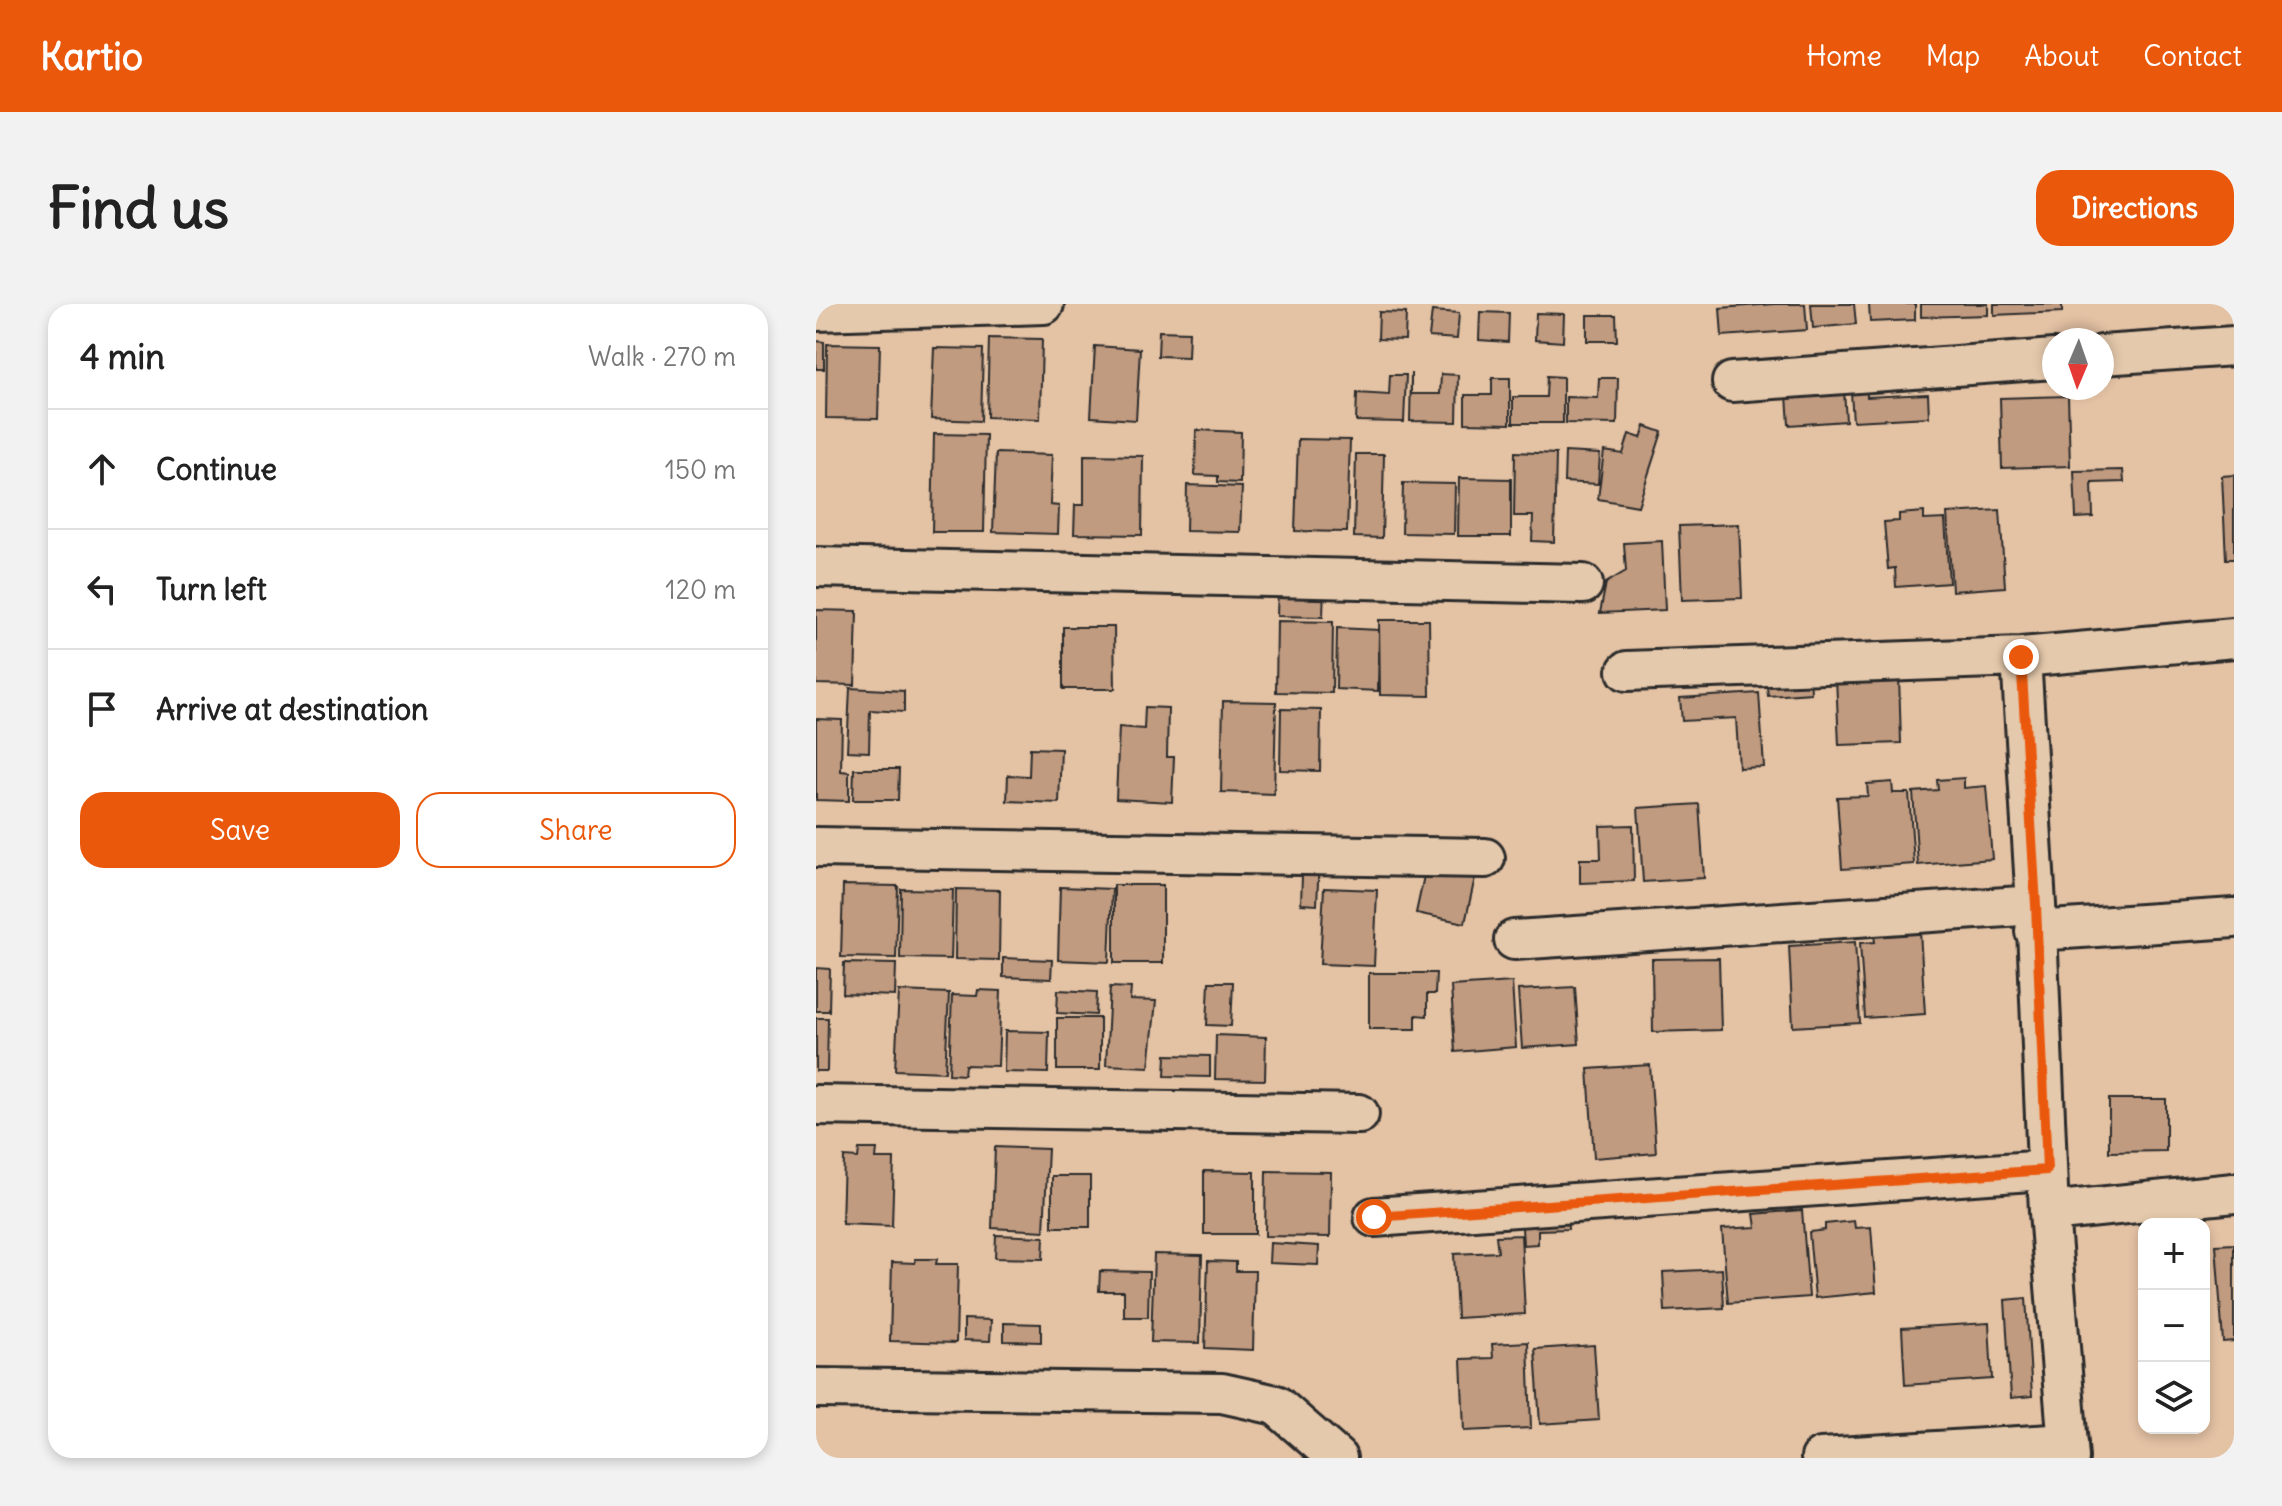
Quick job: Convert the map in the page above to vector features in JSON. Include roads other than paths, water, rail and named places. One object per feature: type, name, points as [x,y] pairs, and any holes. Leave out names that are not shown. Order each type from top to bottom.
[{"type":"street","points":[[816,311],[1044,304]]},
{"type":"street","points":[[2114,354],[2234,346]]},
{"type":"street","points":[[1732,382],[2042,360]]},
{"type":"street","points":[[816,567],[1583,584]]},
{"type":"street","points":[[1627,671],[2021,657],[2234,638]]},
{"type":"street","points":[[1821,1458],[2068,1450],[2049,1212],[2021,657]]},
{"type":"street","points":[[816,847],[1485,858]]},
{"type":"street","points":[[1514,940],[2035,918],[2234,918]]},
{"type":"street","points":[[816,1105],[1359,1114]]},
{"type":"street","points":[[1374,1217],[2047,1170]]},
{"type":"street","points":[[2049,1212],[2234,1193]]},
{"type":"street","points":[[816,1388],[1222,1393],[1276,1405],[1337,1458]]}]
